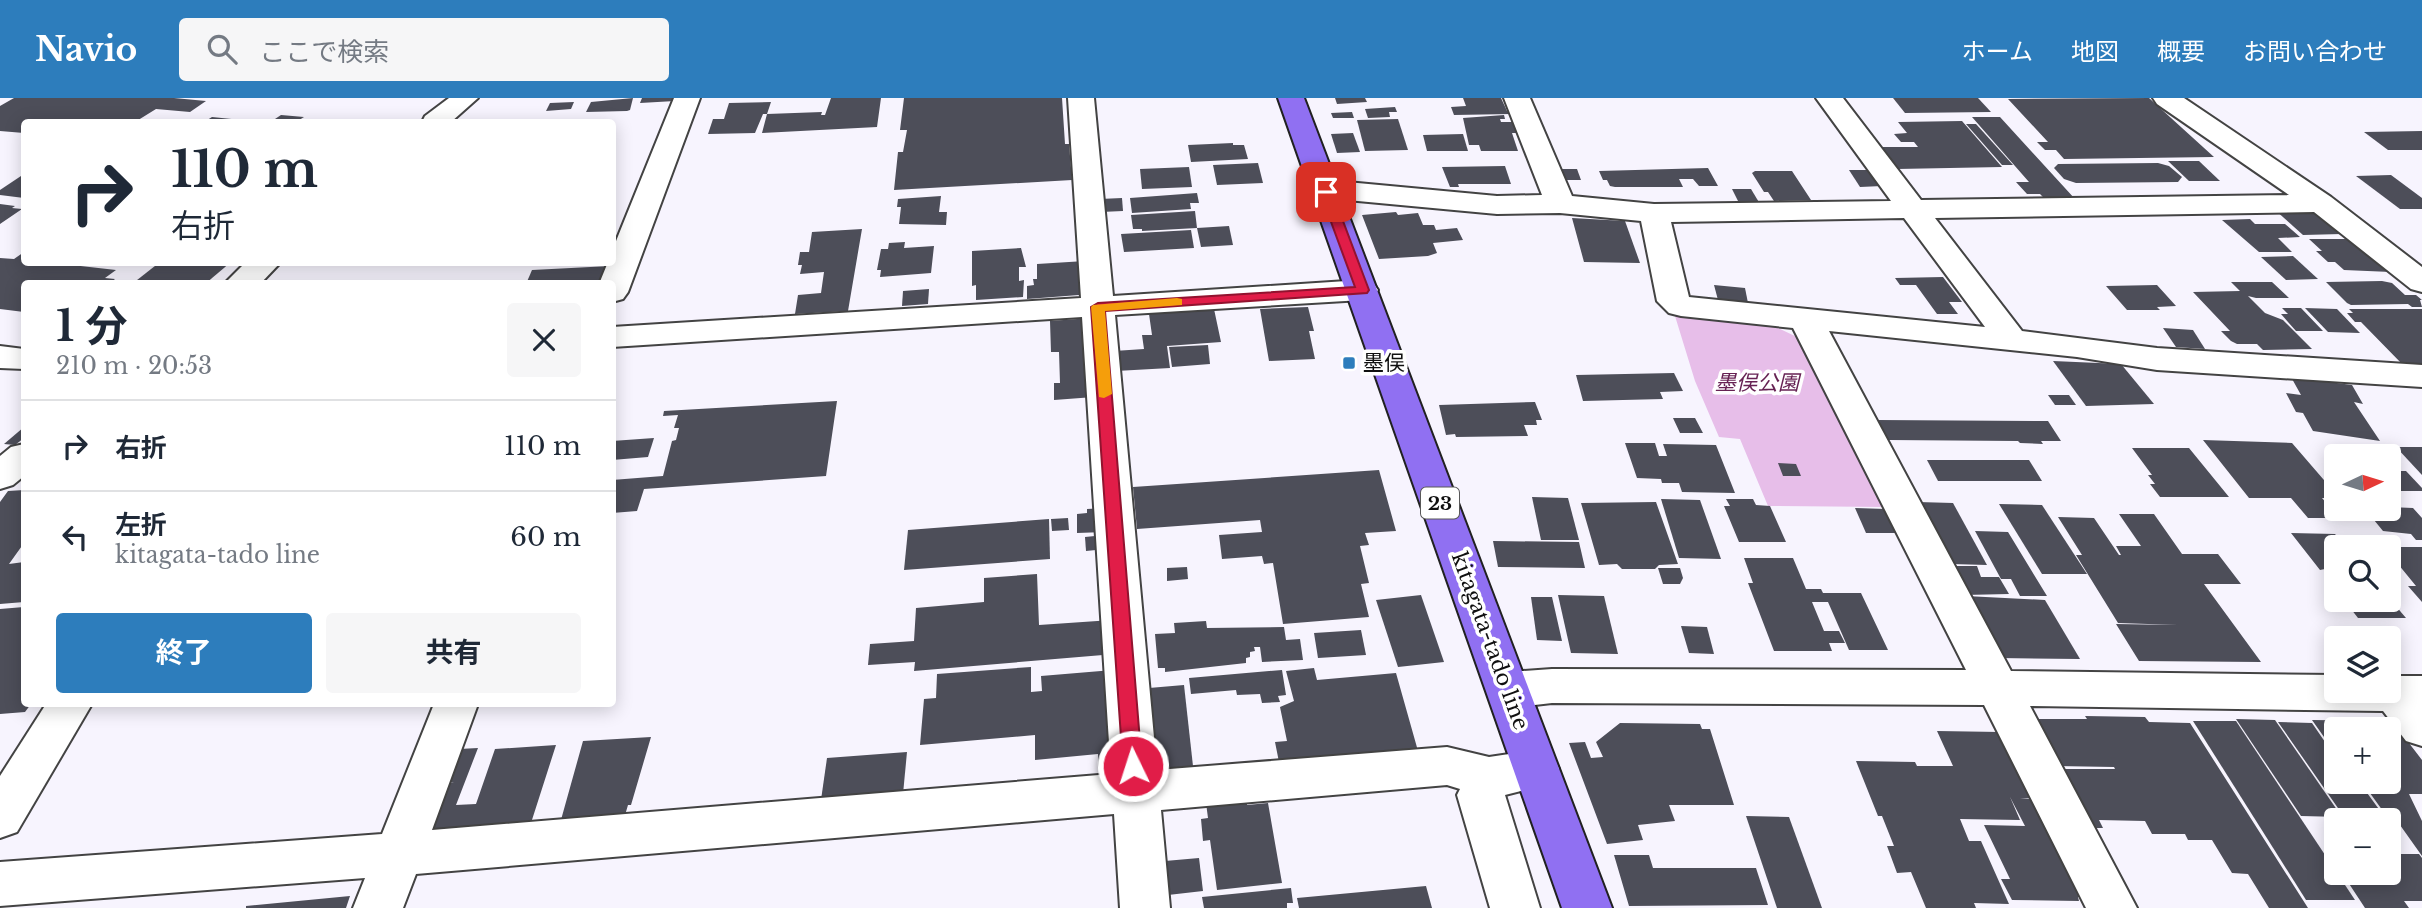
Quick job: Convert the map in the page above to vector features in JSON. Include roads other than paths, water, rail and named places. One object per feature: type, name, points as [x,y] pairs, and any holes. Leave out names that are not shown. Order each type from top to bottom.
[{"type":"main road","name":"kitagata-tado line","points":[[1291,98],[1587,908]]},
{"type":"street","points":[[439,119],[465,98]]},
{"type":"street","points":[[616,282],[687,98]]},
{"type":"street","points":[[1081,98],[1145,908]]},
{"type":"street","points":[[1517,98],[1560,204]]},
{"type":"street","points":[[1829,98],[2012,341]]},
{"type":"street","points":[[2166,98],[2321,203],[2422,282]]},
{"type":"street","points":[[1326,192],[1347,191],[1497,205],[1560,204],[1654,213],[2321,203]]},
{"type":"street","points":[[1654,213],[1673,301],[1698,310],[2012,341],[2157,359],[2422,376]]},
{"type":"street","points":[[245,280],[261,266]]},
{"type":"street","points":[[616,337],[1363,290]]},
{"type":"street","points":[[1806,320],[2112,908]]},
{"type":"street","points":[[0,357],[21,359]]},
{"type":"street","points":[[0,476],[21,458]]},
{"type":"street","points":[[1509,690],[1552,686],[1997,688],[2409,694],[2422,728]]},
{"type":"street","points":[[0,817],[68,707]]},
{"type":"street","points":[[378,908],[455,707]]},
{"type":"street","points":[[0,884],[398,854],[1447,766],[1489,777],[1536,769]]},
{"type":"street","points":[[1489,777],[1481,795],[1515,908]]},
{"type":"place","name":"墨俣","points":[[1349,363]]},
{"type":"park label","name":"墨俣公園","points":[[1757,383]]}]
